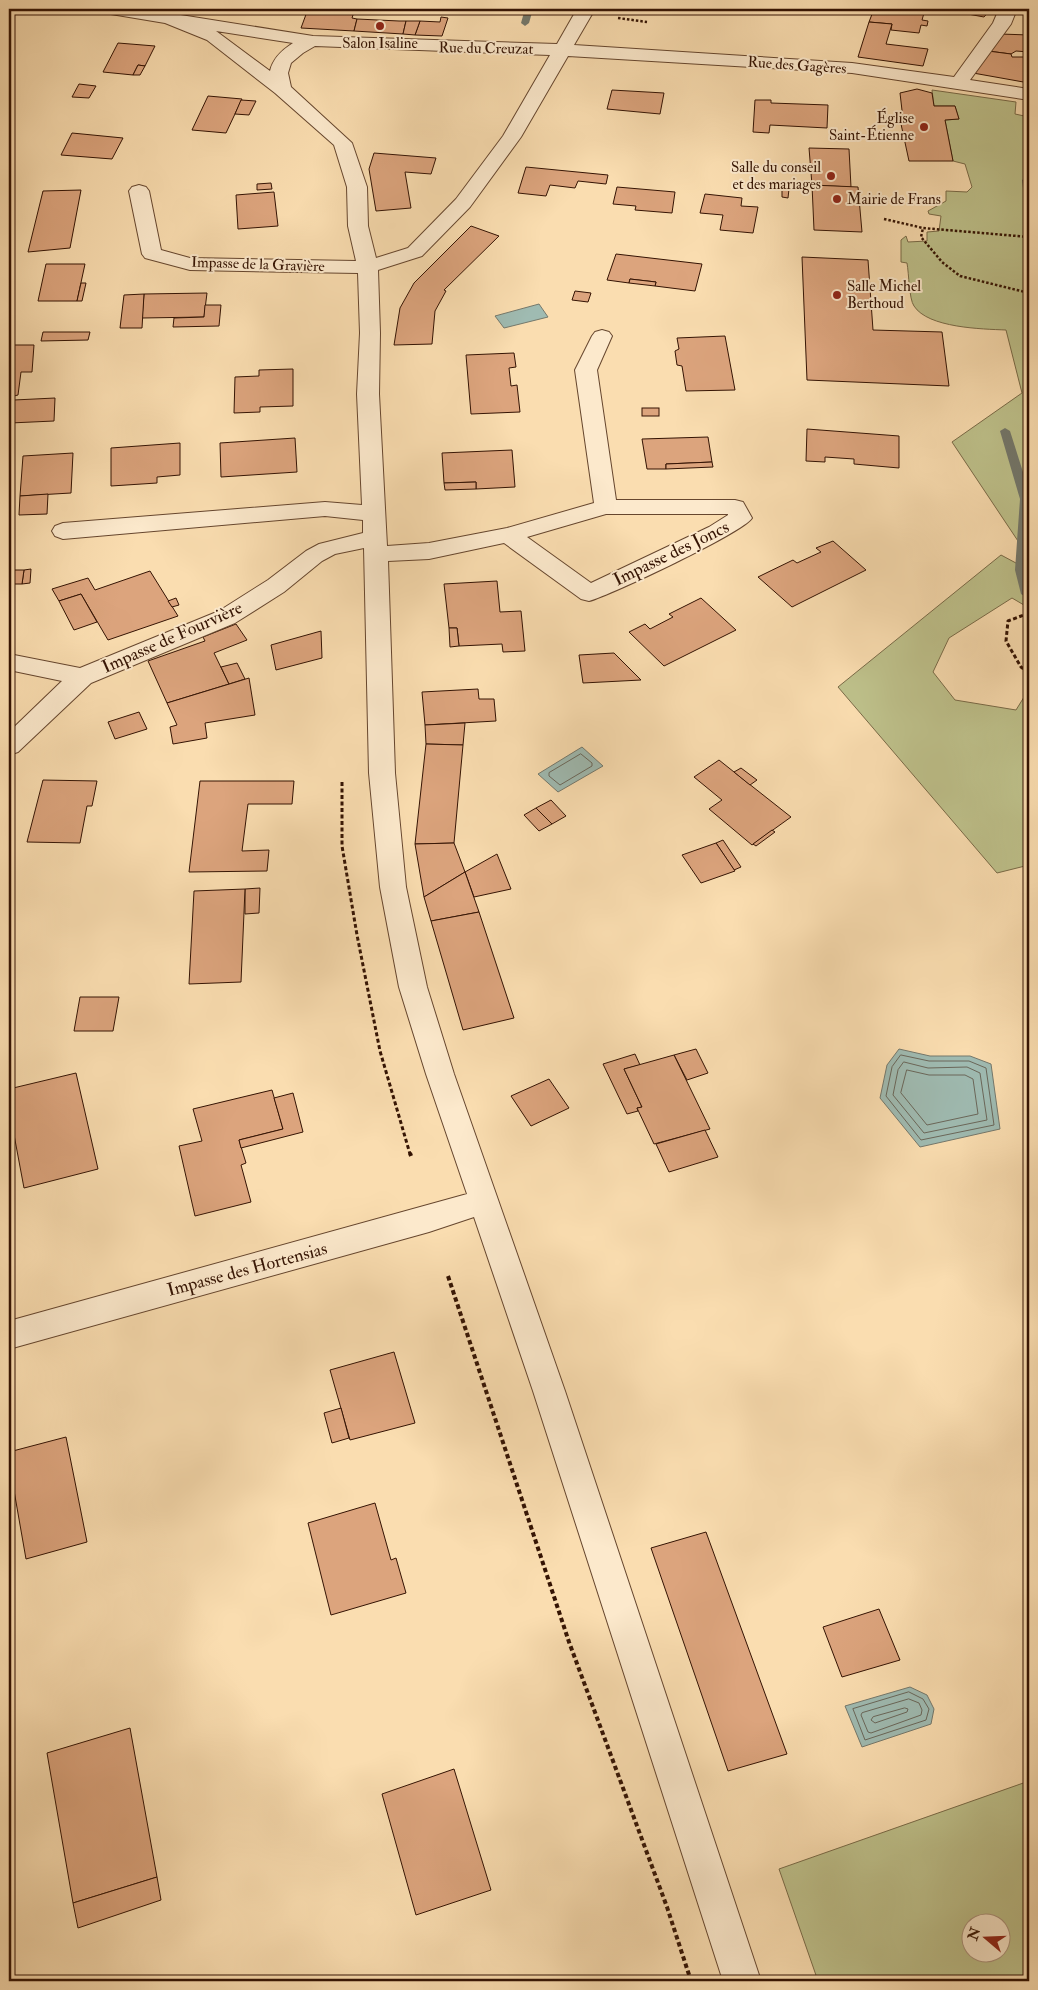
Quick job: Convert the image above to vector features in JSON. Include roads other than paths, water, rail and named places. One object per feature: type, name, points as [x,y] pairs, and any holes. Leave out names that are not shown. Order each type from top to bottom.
[{"type":"street","name":"Rue du Creuzat","points":[[110,9],[313,41],[455,48],[563,50]]},
{"type":"street","points":[[368,267],[415,252],[463,203],[512,137],[586,9]]},
{"type":"street","points":[[958,84],[1002,24],[1008,9]]},
{"type":"street","points":[[171,19],[213,36],[282,89],[344,143],[357,187],[358,226],[368,267],[370,333],[368,394],[376,546],[382,773],[393,887],[413,987],[440,1074],[549,1391],[742,1981]]},
{"type":"street","points":[[282,89],[279,73],[283,59],[302,45],[313,41]]},
{"type":"street","name":"Rue des Gagères","points":[[563,50],[852,68],[1029,94]]},
{"type":"street","name":"Impasse de la Gravière","points":[[139,191],[152,254],[190,264],[368,267]]},
{"type":"street","points":[[602,336],[586,370],[606,507]]},
{"type":"street","name":"Impasse des Joncs","points":[[376,546],[429,550],[508,535],[606,507],[735,506],[742,518],[718,532],[589,593],[508,535]]},
{"type":"street","points":[[64,531],[325,509],[374,513]]},
{"type":"street","name":"Impasse de Fourvière","points":[[9,746],[82,677],[227,617],[276,586],[314,556],[327,549],[344,544],[376,546]]},
{"type":"street","points":[[9,662],[82,677]]},
{"type":"street","name":"Impasse des Hortensias","points":[[9,1335],[429,1219],[485,1201]]},
{"type":"water","points":[[539,304],[548,317],[504,328],[495,316]]},
{"type":"water","points":[[582,747],[603,766],[558,792],[538,774]]},
{"type":"water","points":[[899,1049],[930,1056],[970,1056],[991,1064],[1000,1129],[920,1147],[880,1098],[887,1065]]},
{"type":"water","points":[[910,1687],[927,1695],[934,1709],[931,1724],[862,1747],[845,1706]]},
{"type":"waterway","points":[[525,23],[529,9]]},
{"type":"waterway","points":[[1027,180],[1029,196]]},
{"type":"waterway","points":[[1005,431],[1026,499],[1021,570],[1027,594],[1029,593]]},
{"type":"place","name":"Salon Isaline","points":[[380,26]]},
{"type":"place","name":"Église Saint-Étienne","points":[[924,127]]},
{"type":"place","name":"Salle du conseil et des mariages","points":[[831,176]]},
{"type":"place","name":"Mairie de Frans","points":[[837,199]]},
{"type":"place","name":"Salle Michel Berthoud","points":[[837,295]]}]
